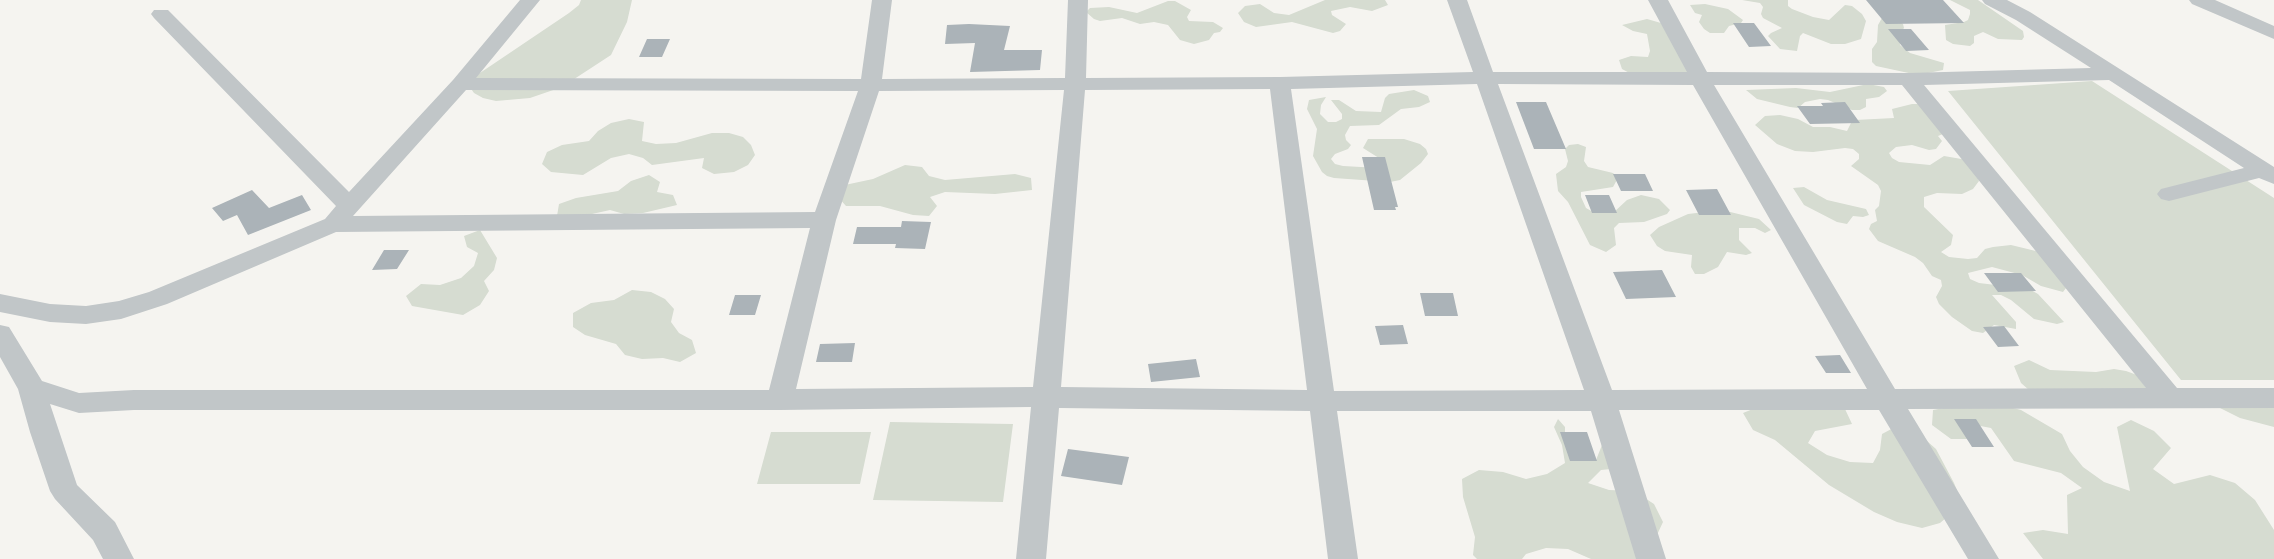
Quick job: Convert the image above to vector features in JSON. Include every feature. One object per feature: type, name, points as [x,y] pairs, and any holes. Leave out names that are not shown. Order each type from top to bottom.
[{"type":"street","points":[[333,224],[460,84],[530,0]]},
{"type":"street","points":[[780,400],[824,220],[871,85],[882,0]]},
{"type":"street","points":[[1031,559],[1075,84],[1078,0]]},
{"type":"street","points":[[1457,0],[1487,78],[1601,398],[1652,559]]},
{"type":"street","points":[[1658,0],[1701,80],[1887,400],[1984,559]]},
{"type":"street","points":[[1992,0],[2023,16],[2268,173]]},
{"type":"street","points":[[2199,0],[2274,33]]},
{"type":"street","points":[[161,14],[349,205]]},
{"type":"street","points":[[460,84],[1075,84],[1487,78],[1908,79],[2112,74]]},
{"type":"street","points":[[1908,79],[2170,398]]},
{"type":"street","points":[[1280,82],[1343,559]]},
{"type":"street","points":[[2170,194],[2268,173]]},
{"type":"street","points":[[0,303],[16,308],[50,313],[86,315],[121,310],[158,298],[333,224],[824,220]]},
{"type":"street","points":[[0,334],[32,388],[44,432],[65,491],[104,531],[119,559]]},
{"type":"street","points":[[32,388],[79,403],[134,400],[780,400],[1045,397],[1322,401],[1601,398],[1887,400],[2274,398]]},
{"type":"shaded area","points":[[581,0],[632,0],[627,22],[611,55],[562,87],[530,98],[496,101],[483,98],[474,93],[469,86],[474,77],[569,13],[579,5]]},
{"type":"shaded area","points":[[1325,0],[1385,0],[1388,5],[1372,11],[1350,7],[1331,11],[1332,15],[1346,24],[1340,31],[1333,33],[1292,22],[1256,27],[1244,22],[1238,13],[1245,6],[1260,4],[1274,13],[1289,15]]},
{"type":"shaded area","points":[[1742,0],[1788,0],[1788,6],[1792,9],[1813,17],[1829,20],[1845,5],[1852,6],[1862,14],[1866,21],[1861,39],[1845,44],[1831,44],[1803,33],[1800,36],[1797,51],[1780,49],[1768,36],[1782,28],[1763,18],[1761,14],[1763,7],[1760,3]]},
{"type":"shaded area","points":[[1950,0],[1978,0],[2023,31],[2024,37],[2022,40],[1998,39],[1983,32],[1974,36],[1974,43],[1970,46],[1953,44],[1946,40],[1945,25],[1968,20],[1970,10]]},
{"type":"shaded area","points":[[1168,1],[1175,1],[1191,10],[1187,17],[1189,21],[1213,22],[1223,28],[1220,32],[1214,33],[1209,40],[1194,44],[1180,40],[1168,25],[1154,22],[1140,24],[1122,18],[1100,21],[1094,19],[1086,12],[1090,8],[1109,7],[1137,13]]},
{"type":"shaded area","points":[[1705,4],[1728,9],[1743,20],[1741,23],[1729,26],[1724,33],[1710,33],[1699,22],[1702,15],[1695,13],[1690,5]]},
{"type":"shaded area","points":[[1882,18],[1897,20],[1903,24],[1904,28],[1899,34],[1900,45],[1910,53],[1944,63],[1943,70],[1918,75],[1876,66],[1872,62],[1872,49],[1877,42],[1878,25]]},
{"type":"shaded area","points":[[1647,19],[1661,23],[1689,71],[1679,76],[1635,76],[1622,69],[1619,60],[1631,56],[1648,57],[1650,51],[1647,34],[1633,31],[1622,25]]},
{"type":"shaded area","points":[[2092,81],[2274,198],[2274,380],[2181,380],[1948,91]]},
{"type":"shaded area","points":[[1868,84],[1884,87],[1887,91],[1879,97],[1866,99],[1866,107],[1860,110],[1852,110],[1828,100],[1820,99],[1805,102],[1798,108],[1790,107],[1757,99],[1746,90],[1796,88],[1830,92]]},
{"type":"shaded area","points":[[1414,90],[1428,96],[1430,102],[1419,107],[1401,109],[1379,125],[1350,126],[1345,135],[1346,140],[1351,145],[1348,149],[1335,154],[1331,159],[1335,164],[1343,166],[1379,168],[1382,160],[1363,148],[1368,139],[1404,139],[1420,144],[1426,149],[1428,154],[1421,163],[1400,180],[1390,182],[1334,178],[1322,172],[1313,156],[1317,129],[1307,109],[1309,100],[1326,97],[1321,105],[1320,114],[1328,122],[1336,122],[1342,119],[1342,114],[1331,100],[1339,100],[1356,111],[1381,112],[1385,98],[1389,94]]},
{"type":"shaded area","points":[[1920,104],[1943,134],[1938,136],[1942,141],[1936,149],[1929,150],[1912,145],[1896,147],[1889,153],[1892,158],[1899,162],[1930,165],[1944,156],[1973,161],[1979,181],[1973,189],[1962,194],[1937,193],[1924,197],[1924,207],[1953,235],[1951,245],[1941,252],[1949,257],[1968,259],[1977,258],[1985,249],[2011,245],[2044,253],[2066,288],[2063,292],[2041,286],[2022,275],[1992,267],[1968,273],[1970,279],[1979,283],[2029,289],[2038,294],[2064,322],[2057,324],[2034,319],[2011,300],[2001,295],[1992,295],[2016,322],[2016,329],[1994,325],[1983,333],[1972,331],[1952,317],[1939,304],[1936,297],[1942,286],[1941,280],[1932,276],[1923,263],[1915,257],[1878,241],[1869,229],[1871,224],[1877,221],[1875,210],[1879,206],[1881,191],[1878,185],[1851,166],[1859,159],[1859,154],[1853,149],[1845,148],[1813,152],[1795,151],[1777,144],[1755,125],[1765,116],[1780,115],[1798,119],[1813,127],[1830,127],[1847,131],[1855,120],[1894,118],[1892,109]]},
{"type":"shaded area","points":[[629,119],[644,122],[642,141],[656,144],[676,143],[712,133],[729,133],[743,137],[751,145],[755,155],[748,165],[734,172],[714,174],[702,168],[704,158],[652,165],[643,158],[629,154],[611,158],[583,175],[551,172],[542,164],[547,152],[562,145],[589,141],[598,131],[611,123]]},
{"type":"shaded area","points":[[1578,144],[1586,147],[1584,161],[1588,167],[1613,173],[1618,178],[1613,187],[1581,192],[1586,208],[1595,213],[1613,213],[1627,200],[1641,195],[1659,199],[1670,210],[1667,214],[1644,222],[1619,223],[1614,228],[1616,245],[1606,252],[1590,245],[1568,202],[1558,191],[1556,174],[1566,167],[1568,161],[1565,149],[1569,145]]},
{"type":"shaded area","points":[[905,165],[922,167],[929,176],[945,180],[1015,174],[1031,178],[1032,190],[995,194],[945,192],[930,197],[937,206],[929,216],[913,215],[880,206],[846,206],[838,197],[840,186],[873,179]]},
{"type":"shaded area","points":[[649,175],[660,182],[657,192],[673,195],[677,205],[643,213],[624,214],[610,210],[574,218],[557,216],[559,204],[576,198],[618,191],[631,181]]},
{"type":"shaded area","points":[[1804,187],[1827,200],[1866,209],[1869,215],[1863,217],[1853,216],[1847,224],[1837,222],[1804,205],[1793,188]]},
{"type":"shaded area","points":[[1722,210],[1759,219],[1771,230],[1765,233],[1755,228],[1739,228],[1739,240],[1752,253],[1746,255],[1727,252],[1718,267],[1704,274],[1695,274],[1691,267],[1692,255],[1665,251],[1657,246],[1650,235],[1659,227],[1688,214]]},
{"type":"shaded area","points":[[480,230],[497,258],[494,270],[484,281],[489,291],[480,305],[463,315],[412,306],[406,296],[421,284],[440,285],[461,278],[474,266],[478,253],[467,247],[464,236]]},
{"type":"shaded area","points":[[632,290],[651,292],[665,299],[674,309],[671,322],[679,333],[692,340],[696,353],[680,362],[663,358],[642,359],[625,355],[616,344],[585,335],[573,327],[573,313],[591,303],[614,300]]},
{"type":"shaded area","points":[[2029,360],[2050,370],[2096,372],[2114,369],[2126,371],[2137,375],[2147,389],[2029,390],[2021,383],[2014,366]]},
{"type":"shaded area","points":[[1974,398],[2021,410],[2062,434],[2070,451],[2083,467],[2104,482],[2130,491],[2117,427],[2131,420],[2154,431],[2171,448],[2153,469],[2174,484],[2210,475],[2235,483],[2255,500],[2274,530],[2274,559],[2043,559],[2023,533],[2043,530],[2068,534],[2067,495],[2082,488],[2061,473],[2014,461],[1991,428],[1970,424],[1972,439],[1951,439],[1932,425],[1933,410],[1960,405]]},
{"type":"shaded area","points":[[1763,405],[1845,409],[1852,424],[1815,431],[1808,443],[1827,455],[1850,462],[1873,463],[1880,450],[1882,434],[1897,426],[1919,434],[1936,449],[1961,500],[1953,512],[1940,523],[1922,528],[1897,522],[1874,512],[1829,485],[1775,440],[1753,430],[1743,413]]},
{"type":"shaded area","points":[[2218,407],[2274,407],[2274,427],[2240,418]]},
{"type":"shaded area","points":[[1558,419],[1565,427],[1565,442],[1596,460],[1602,445],[1621,468],[1601,470],[1588,483],[1609,490],[1634,491],[1654,504],[1663,522],[1656,537],[1637,559],[1591,559],[1568,549],[1546,548],[1526,554],[1522,559],[1477,559],[1473,555],[1475,537],[1463,497],[1462,479],[1479,470],[1503,472],[1526,479],[1547,474],[1565,463],[1562,445],[1554,427]]},
{"type":"shaded area","points":[[890,422],[1013,424],[1003,502],[873,500]]},
{"type":"shaded area","points":[[771,432],[871,432],[860,484],[757,484]]},
{"type":"building","points":[[1866,0],[1943,0],[1964,23],[1886,24]]},
{"type":"building","points":[[1733,23],[1754,23],[1771,46],[1749,47]]},
{"type":"building","points":[[947,25],[1010,26],[1004,50],[1042,50],[1040,70],[970,72],[975,43],[945,44]]},
{"type":"building","points":[[1888,29],[1911,29],[1929,50],[1906,51]]},
{"type":"building","points":[[647,39],[670,39],[662,57],[639,57]]},
{"type":"building","points":[[1516,102],[1546,102],[1566,149],[1534,149]]},
{"type":"building","points":[[1845,102],[1860,123],[1810,124],[1797,106],[1823,106],[1821,103]]},
{"type":"building","points":[[1362,157],[1385,157],[1398,207],[1395,207],[1396,210],[1374,210]]},
{"type":"building","points":[[1613,174],[1645,174],[1653,191],[1621,191]]},
{"type":"building","points":[[1717,189],[1731,215],[1699,215],[1686,190]]},
{"type":"building","points":[[252,190],[269,208],[302,195],[311,210],[248,235],[237,215],[223,221],[212,208]]},
{"type":"building","points":[[1585,195],[1609,195],[1617,213],[1592,213]]},
{"type":"building","points":[[902,221],[931,222],[925,249],[895,248],[896,244],[853,244],[857,227],[901,227]]},
{"type":"building","points":[[384,250],[409,250],[397,269],[372,270]]},
{"type":"building","points":[[1662,270],[1676,297],[1626,299],[1613,272]]},
{"type":"building","points":[[1984,273],[2021,273],[2036,291],[1998,292]]},
{"type":"building","points":[[1420,293],[1453,293],[1458,316],[1425,316]]},
{"type":"building","points":[[735,295],[761,295],[755,315],[729,315]]},
{"type":"building","points":[[1403,325],[1408,344],[1380,345],[1375,326]]},
{"type":"building","points":[[2004,326],[2019,346],[1998,347],[1983,327]]},
{"type":"building","points":[[855,343],[852,362],[816,362],[820,344]]},
{"type":"building","points":[[1840,355],[1851,373],[1826,373],[1815,356]]},
{"type":"building","points":[[1196,359],[1200,377],[1151,382],[1148,364]]},
{"type":"building","points":[[1954,419],[1976,419],[1994,447],[1972,447]]},
{"type":"building","points":[[1560,432],[1587,432],[1597,461],[1570,461]]},
{"type":"building","points":[[1068,449],[1129,457],[1122,485],[1061,476]]}]
